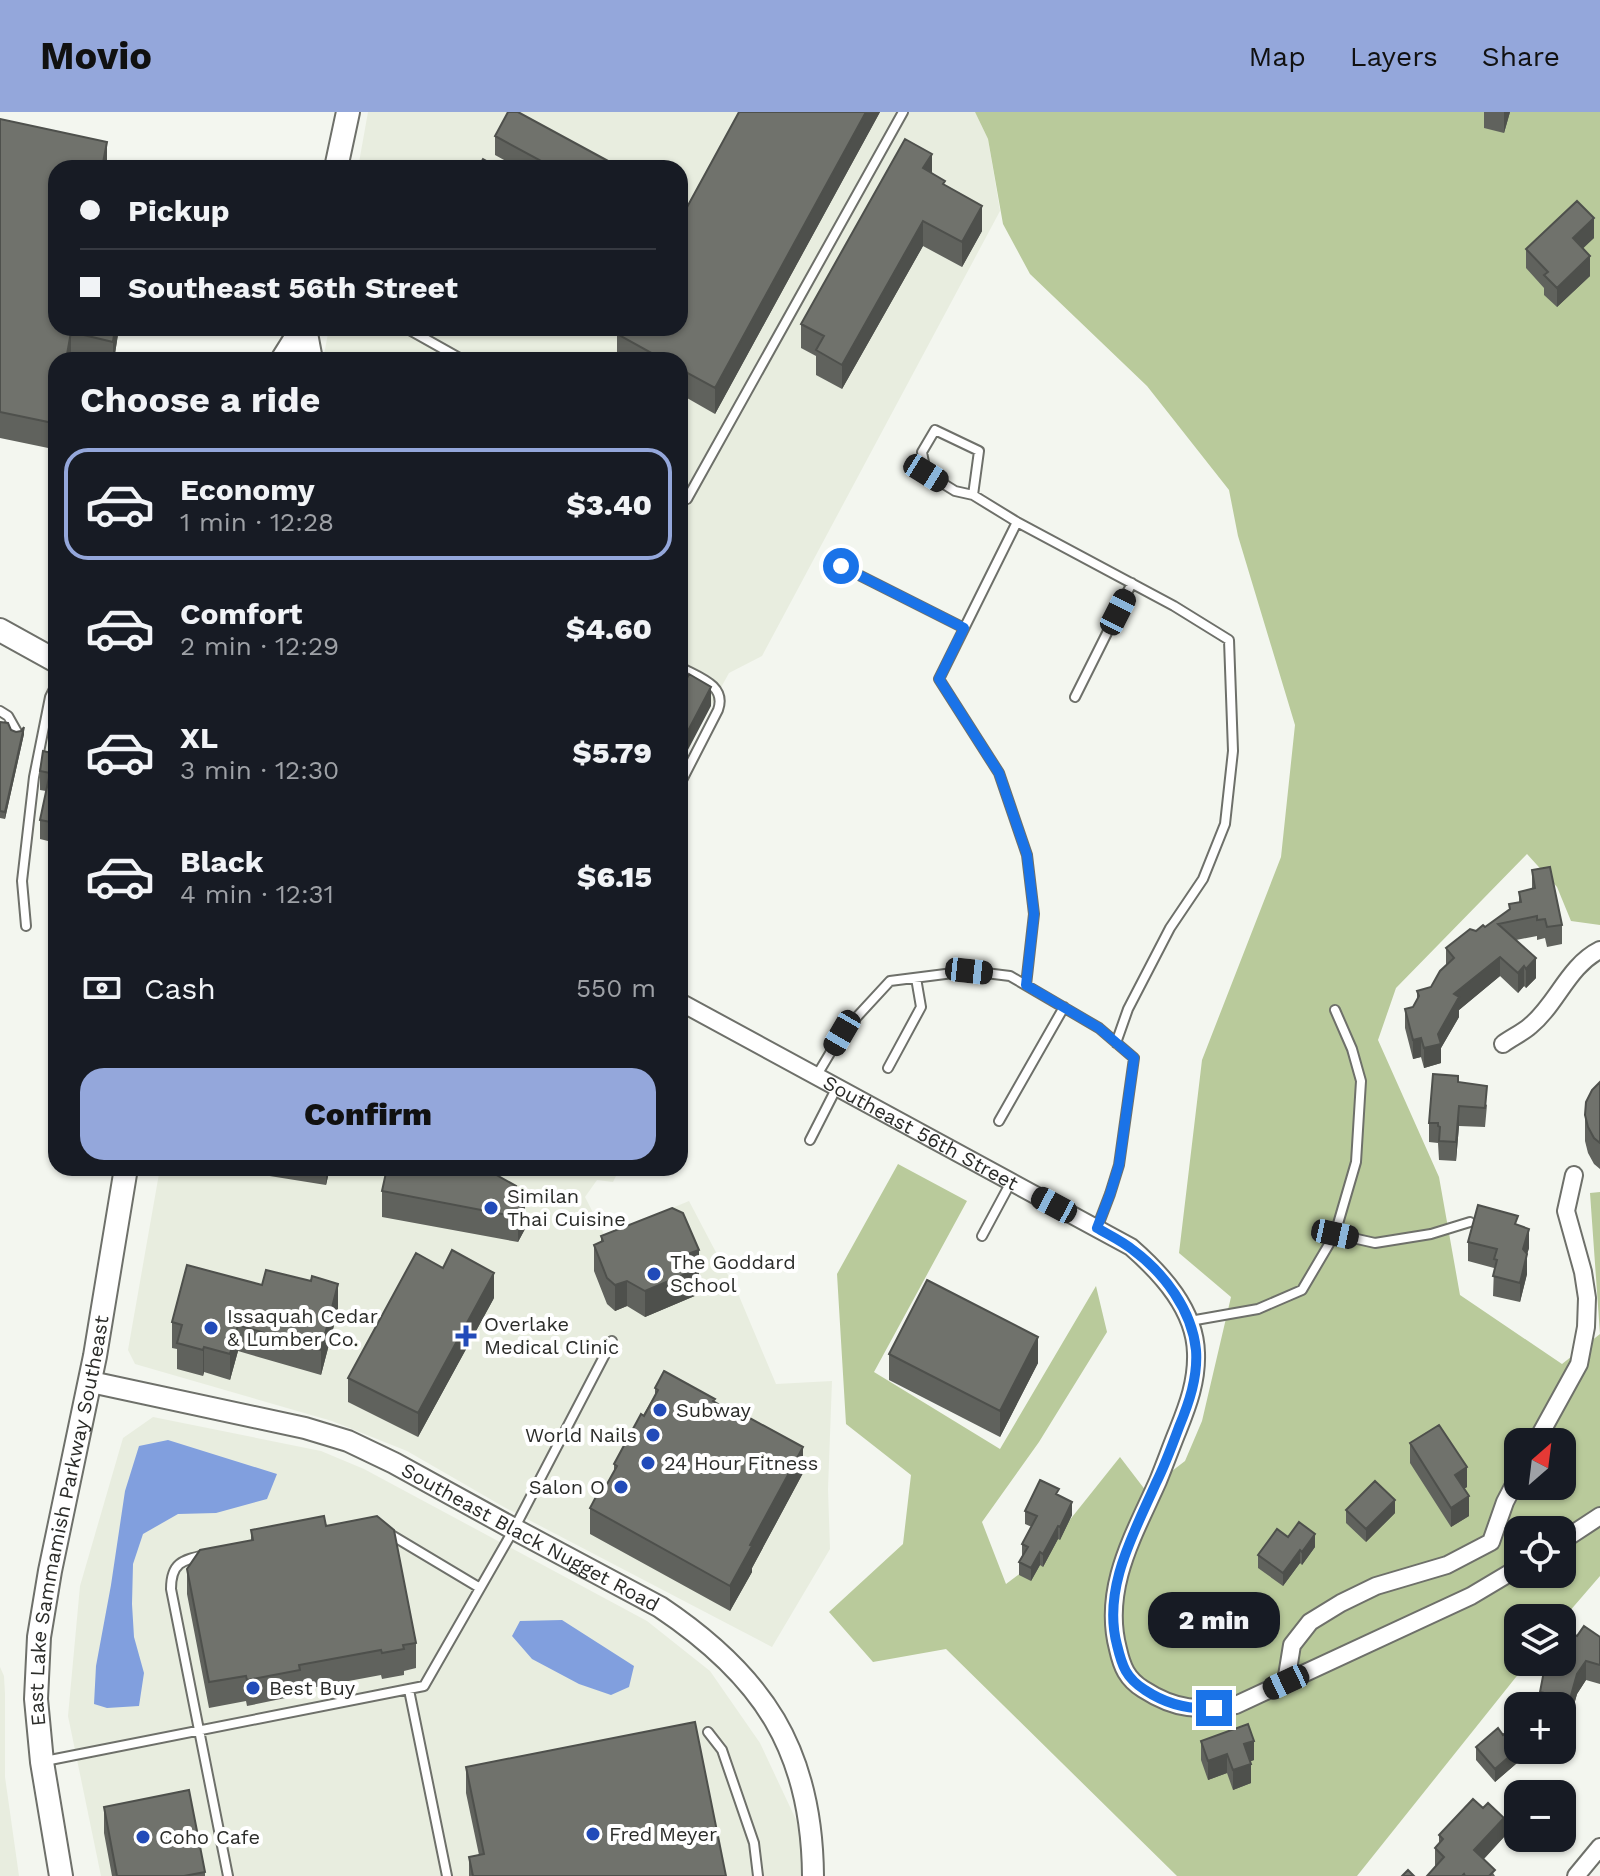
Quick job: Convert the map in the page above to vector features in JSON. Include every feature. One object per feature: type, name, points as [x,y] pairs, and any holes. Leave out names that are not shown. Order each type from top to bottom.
[{"type":"main road","points":[[338,160],[348,112]]},
{"type":"main road","points":[[0,630],[48,657]]},
{"type":"main road","name":"East Lake Sammamish Parkway Southeast","points":[[61,1876],[42,1762],[36,1699],[39,1637],[50,1571],[91,1382],[125,1176]]},
{"type":"street","points":[[1503,1044],[1529,1026],[1579,965],[1600,950]]},
{"type":"street","name":"Southeast 56th Street","points":[[688,1006],[1131,1247],[1149,1262],[1175,1294],[1189,1321],[1196,1349],[1191,1394],[1158,1481],[1133,1531],[1119,1574],[1113,1610],[1114,1635],[1122,1668],[1137,1685],[1170,1703],[1195,1709],[1236,1705],[1471,1596],[1504,1576]]},
{"type":"street","points":[[1544,1428],[1579,1364],[1586,1327],[1587,1298],[1583,1272],[1566,1211],[1574,1175]]},
{"type":"street","name":"Southeast Black Nugget Road","points":[[91,1382],[337,1437],[383,1457],[660,1607],[711,1644],[759,1695],[772,1715],[801,1784],[813,1876]]},
{"type":"street","points":[[1286,1682],[1292,1645],[1310,1622],[1376,1586],[1447,1565],[1491,1542],[1506,1500]]},
{"type":"street","points":[[1576,1532],[1600,1516]]},
{"type":"street","points":[[1576,1876],[1600,1847]]},
{"type":"lane","points":[[688,497],[903,112]]},
{"type":"lane","points":[[420,336],[449,352]]},
{"type":"lane","points":[[973,495],[979,451],[935,430],[922,452],[926,473],[955,491],[973,495],[1174,606],[1229,640],[1233,751],[1225,824],[1203,879],[1163,942],[1128,1009],[1116,1043]]},
{"type":"lane","points":[[1017,522],[939,679],[999,773],[1027,855],[1034,914],[1026,985]]},
{"type":"lane","points":[[841,566],[964,628]]},
{"type":"lane","points":[[1075,697],[1132,583]]},
{"type":"lane","points":[[688,671],[709,683],[721,696],[720,706],[688,768]]},
{"type":"lane","points":[[26,926],[22,881],[34,777],[48,707]]},
{"type":"lane","points":[[0,711],[8,716],[17,732]]},
{"type":"lane","points":[[817,1075],[842,1033],[890,981],[969,971],[1010,976],[1099,1028],[1134,1058],[1119,1165],[1097,1228]]},
{"type":"lane","points":[[888,1068],[921,1007],[916,978]]},
{"type":"lane","points":[[999,1121],[1064,1007]]},
{"type":"lane","points":[[1189,1321],[1258,1309],[1302,1290],[1335,1234],[1356,1162],[1361,1081],[1352,1049],[1335,1010]]},
{"type":"lane","points":[[810,1140],[838,1087]]},
{"type":"lane","points":[[982,1236],[1011,1182]]},
{"type":"lane","points":[[1335,1234],[1375,1243],[1431,1234],[1470,1222]]},
{"type":"lane","points":[[42,1762],[424,1686],[514,1529],[612,1341]]},
{"type":"lane","points":[[379,1528],[480,1588]]},
{"type":"lane","points":[[207,1554],[179,1563],[171,1576],[171,1589],[228,1876]]},
{"type":"lane","points":[[409,1690],[447,1876]]},
{"type":"lane","points":[[708,1732],[722,1750],[754,1843],[758,1876]]},
{"type":"shaded area","points":[[368,112],[975,112],[988,139],[1000,211],[762,656],[729,673],[688,747],[688,352],[324,352],[328,336],[688,336],[688,160],[359,160]]},
{"type":"shaded area","points":[[159,1176],[616,1176],[613,1182],[597,1180],[585,1197],[605,1236],[689,1201],[739,1296],[776,1384],[832,1381],[828,1489],[830,1549],[772,1647],[504,1507],[407,1451],[332,1421],[135,1364],[128,1350]]},
{"type":"shaded area","points":[[153,1417],[321,1451],[364,1469],[647,1621],[710,1671],[760,1743],[806,1841],[808,1876],[101,1876],[68,1716],[80,1586],[123,1438]]},
{"type":"shaded area","points":[[0,1667],[5,1694],[5,1777],[19,1876],[0,1876]]},
{"type":"green space","points":[[975,112],[1600,112],[1600,925],[1571,921],[1557,887],[1527,854],[1396,988],[1378,1040],[1439,1177],[1460,1295],[1562,1364],[1600,1334],[1600,1576],[1576,1604],[1504,1604],[1504,1676],[1517,1676],[1357,1876],[1177,1876],[946,1649],[873,1662],[829,1612],[903,1544],[911,1475],[846,1424],[837,1274],[898,1164],[967,1201],[874,1372],[1000,1449],[1096,1286],[1107,1332],[1039,1442],[982,1522],[1006,1584],[1037,1561],[1120,1457],[1146,1491],[1185,1461],[1202,1421],[1231,1297],[1179,1253],[1202,1060],[1281,857],[1295,725],[1238,536],[1229,490],[1147,386],[1030,274],[1003,224],[988,139]]},
{"type":"green space","points":[[1600,1192],[1600,1334],[1590,1193]]},
{"type":"water","points":[[168,1440],[277,1474],[267,1499],[216,1513],[178,1514],[143,1534],[133,1564],[132,1604],[134,1637],[144,1673],[139,1706],[107,1708],[94,1704],[96,1666],[125,1491],[139,1446]]},
{"type":"water","points":[[562,1620],[634,1666],[629,1687],[611,1695],[579,1684],[532,1659],[512,1636],[520,1621]]},
{"type":"building","points":[[508,112],[518,112],[606,160],[539,160],[495,136]]},
{"type":"building","points":[[739,112],[866,112],[715,388],[688,373],[688,352],[650,352],[621,336],[688,336],[688,205]]},
{"type":"building","points":[[0,119],[107,142],[104,160],[48,160],[48,336],[70,336],[67,352],[48,352],[48,422],[0,412]]},
{"type":"building","points":[[905,139],[932,154],[923,168],[945,181],[943,184],[982,206],[962,242],[923,221],[842,365],[816,350],[824,336],[801,324]]},
{"type":"building","points":[[1577,201],[1594,218],[1573,238],[1590,256],[1557,288],[1544,275],[1548,272],[1526,249]]},
{"type":"building","points":[[88,336],[114,336],[113,342]]},
{"type":"building","points":[[688,676],[711,687],[688,731]]},
{"type":"building","points":[[0,722],[8,723],[11,730],[16,732],[24,727],[5,812],[0,811]]},
{"type":"building","points":[[43,751],[48,752],[48,773],[40,771]]},
{"type":"building","points":[[48,782],[48,822],[40,820]]},
{"type":"building","points":[[1550,867],[1562,925],[1547,927],[1545,919],[1537,920],[1537,916],[1498,924],[1536,958],[1518,973],[1500,957],[1454,994],[1459,997],[1438,1034],[1441,1044],[1424,1048],[1421,1038],[1413,1040],[1405,1009],[1413,1007],[1419,996],[1417,991],[1431,987],[1440,971],[1454,958],[1446,948],[1470,929],[1476,931],[1483,925],[1485,927],[1510,909],[1509,904],[1521,902],[1519,892],[1535,888],[1532,870]]},
{"type":"building","points":[[1433,1074],[1458,1076],[1458,1082],[1487,1086],[1485,1108],[1459,1106],[1456,1142],[1439,1141],[1438,1123],[1429,1123]]},
{"type":"building","points":[[1600,1082],[1600,1143],[1588,1127],[1585,1115],[1586,1102]]},
{"type":"building","points":[[385,1176],[498,1176],[516,1186],[511,1195],[525,1203],[518,1217],[382,1191]]},
{"type":"building","points":[[1478,1205],[1518,1216],[1515,1224],[1529,1229],[1523,1249],[1527,1254],[1520,1283],[1493,1276],[1497,1249],[1468,1242]]},
{"type":"building","points":[[672,1208],[683,1213],[699,1250],[690,1253],[697,1269],[645,1291],[627,1281],[615,1285],[607,1278],[594,1245],[603,1241],[601,1236]]},
{"type":"building","points":[[452,1250],[494,1273],[418,1413],[348,1378],[416,1253],[443,1268]]},
{"type":"building","points":[[187,1265],[262,1285],[266,1270],[311,1281],[312,1276],[338,1284],[321,1350],[238,1325],[230,1354],[177,1343],[182,1325],[172,1322]]},
{"type":"building","points":[[927,1280],[1038,1337],[1000,1411],[889,1354]]},
{"type":"building","points":[[664,1371],[745,1419],[746,1416],[803,1447],[730,1586],[590,1508],[617,1466],[614,1464],[658,1390],[655,1388]]},
{"type":"building","points":[[1439,1425],[1467,1467],[1455,1475],[1469,1496],[1451,1508],[1410,1443]]},
{"type":"building","points":[[1040,1480],[1059,1489],[1056,1494],[1072,1502],[1060,1527],[1031,1568],[1019,1562],[1028,1547],[1022,1544],[1037,1516],[1025,1511]]},
{"type":"building","points":[[1375,1481],[1395,1500],[1366,1529],[1346,1510]]},
{"type":"building","points":[[324,1516],[326,1526],[377,1516],[394,1530],[416,1643],[403,1645],[404,1649],[382,1653],[381,1650],[299,1665],[300,1670],[247,1680],[246,1676],[209,1682],[187,1569],[200,1550],[253,1540],[251,1530]]},
{"type":"building","points":[[1299,1522],[1315,1534],[1283,1573],[1258,1555],[1277,1529],[1288,1537]]},
{"type":"building","points":[[1584,1626],[1600,1637],[1600,1665],[1586,1661],[1577,1674],[1572,1692],[1540,1692],[1543,1676],[1576,1676],[1577,1636]]},
{"type":"building","name":"Fred Meyer","points":[[695,1722],[726,1876],[473,1876],[469,1857],[484,1854],[466,1767]]},
{"type":"building","points":[[1248,1724],[1254,1741],[1244,1744],[1251,1764],[1233,1770],[1227,1754],[1208,1761],[1201,1741]]},
{"type":"building","points":[[1498,1728],[1503,1735],[1504,1761],[1495,1769],[1476,1747]]},
{"type":"building","points":[[189,1790],[205,1872],[184,1876],[117,1876],[104,1807]]},
{"type":"building","points":[[1473,1799],[1483,1808],[1488,1803],[1504,1818],[1474,1850],[1495,1870],[1489,1876],[1427,1876],[1444,1857],[1435,1848],[1443,1839],[1439,1835]]},
{"type":"place","name":"Similan Thai Cuisine","points":[[491,1208]]},
{"type":"place","name":"The Goddard School","points":[[654,1274]]},
{"type":"place","name":"Issaquah Cedar & Lumber Co.","points":[[211,1328]]},
{"type":"place","name":"Overlake Medical Clinic","points":[[466,1336]]},
{"type":"place","name":"Subway","points":[[660,1410]]},
{"type":"place","name":"World Nails","points":[[653,1435]]},
{"type":"place","name":"24 Hour Fitness","points":[[648,1463]]},
{"type":"place","name":"Salon O","points":[[621,1487]]},
{"type":"place","name":"Best Buy","points":[[253,1688]]},
{"type":"place","name":"Fred Meyer","points":[[593,1834]]},
{"type":"place","name":"Coho Cafe","points":[[143,1837]]},
{"type":"route","points":[[841,566],[964,628],[939,679],[999,773],[1027,855],[1034,914],[1026,985],[1099,1028],[1134,1058],[1119,1165],[1097,1228],[1131,1247],[1149,1262],[1175,1294],[1189,1321],[1196,1349],[1196,1366],[1188,1405],[1158,1481],[1133,1531],[1119,1574],[1113,1610],[1114,1635],[1122,1668],[1137,1685],[1170,1703],[1195,1709],[1214,1708]]}]
